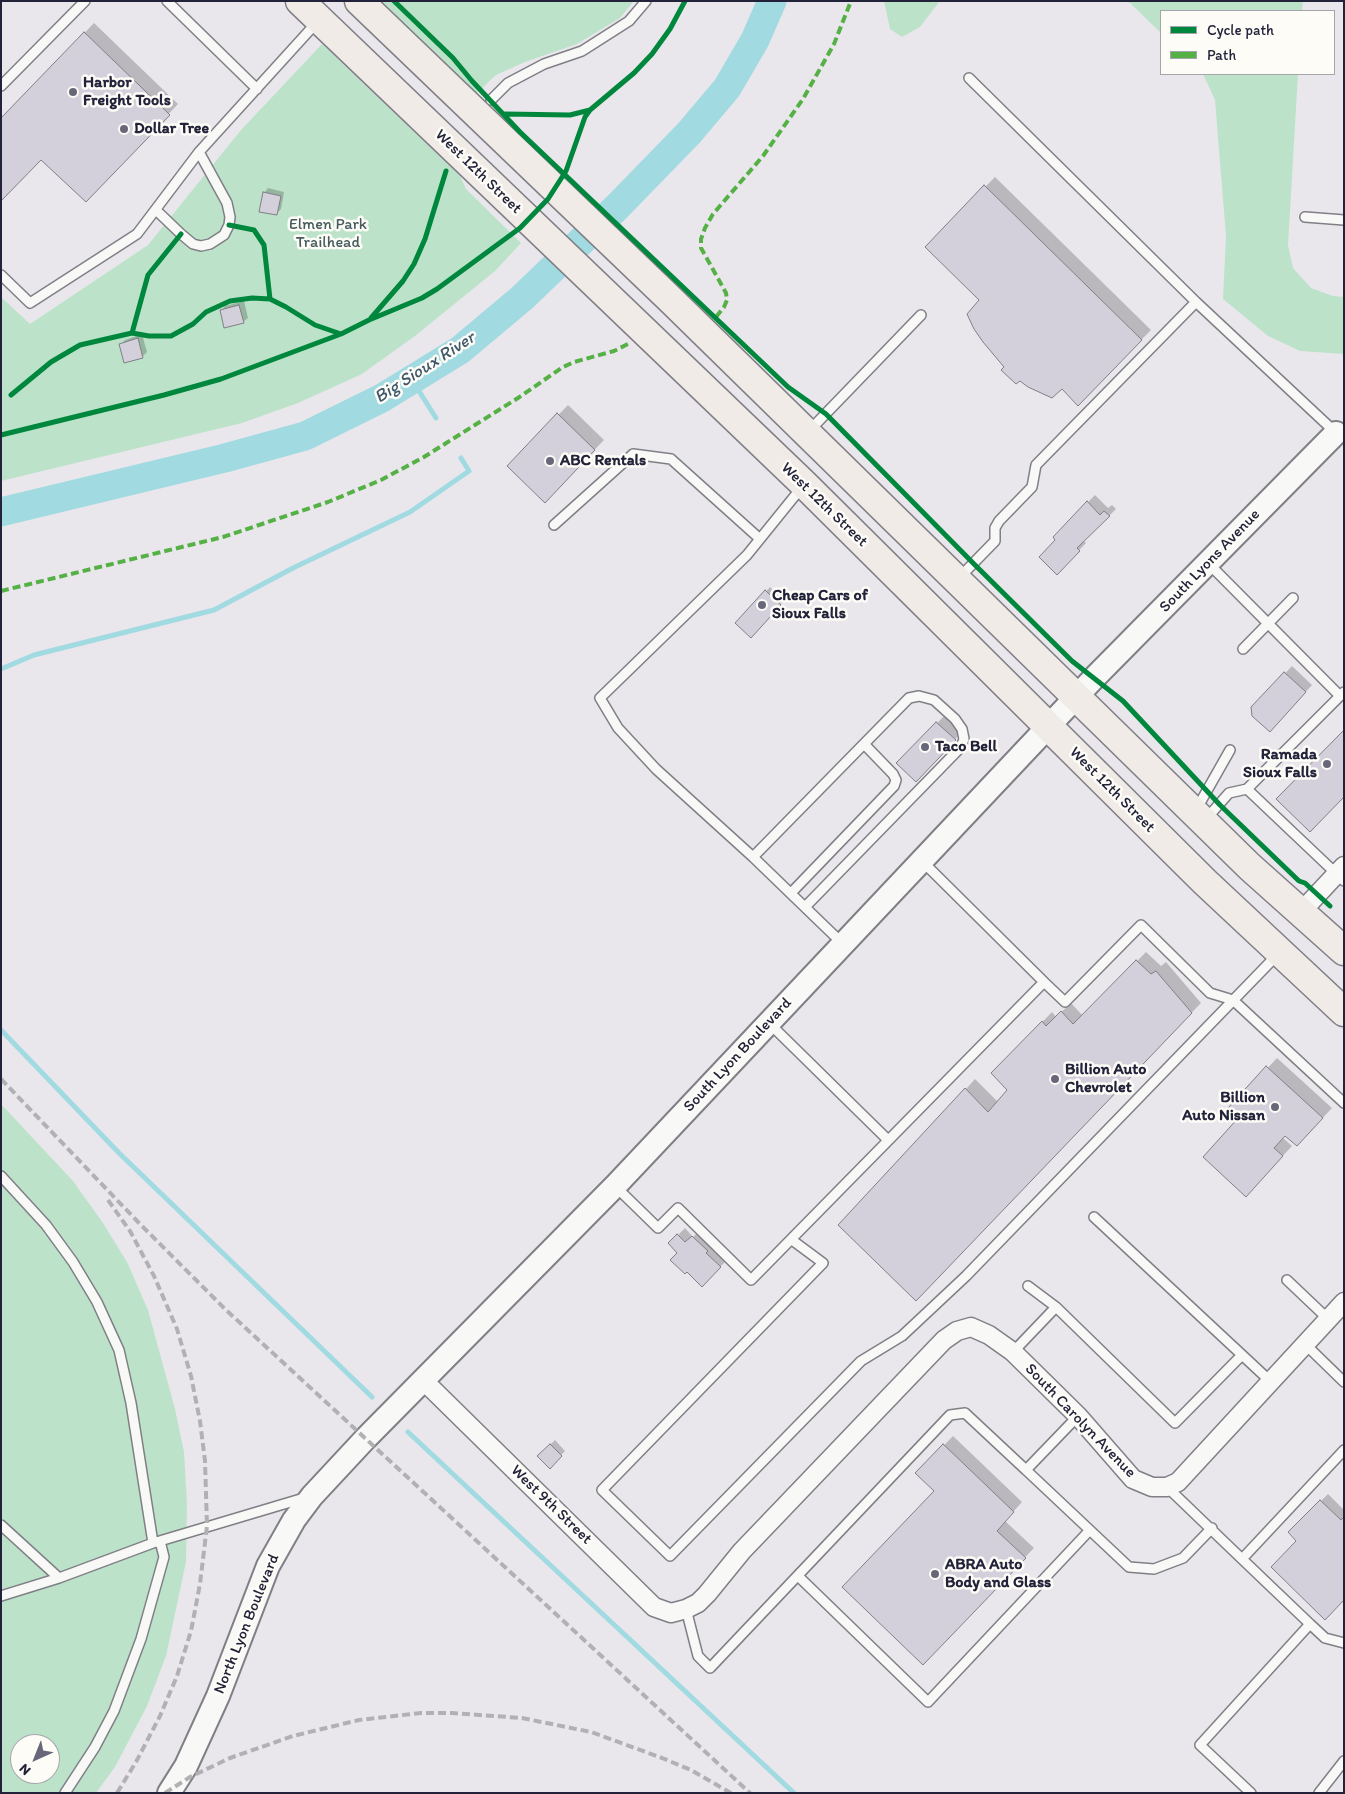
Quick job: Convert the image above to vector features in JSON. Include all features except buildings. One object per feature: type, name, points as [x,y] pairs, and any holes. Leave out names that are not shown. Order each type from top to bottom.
[{"type":"main road","points":[[359,1],[808,433],[1250,867],[1344,951]]},
{"type":"main road","name":"West 12th Street","points":[[310,10],[804,484],[1205,882],[1344,1012]]},
{"type":"street","name":"South Lyons Avenue","points":[[1048,727],[1208,563],[1341,433]]},
{"type":"street","name":"South Lyon Boulevard","points":[[424,1380],[615,1186],[1048,727]]},
{"type":"street","points":[[1300,912],[1341,874]]},
{"type":"street","points":[[1167,1487],[1178,1482],[1344,1302]]},
{"type":"street","name":"South Carolyn Avenue","points":[[686,1609],[698,1603],[707,1594],[742,1552],[944,1340],[957,1331],[971,1327],[989,1335],[1013,1352],[1078,1416],[1133,1479],[1152,1487],[1167,1487]]},
{"type":"street","name":"North Lyon Boulevard","points":[[169,1793],[186,1766],[218,1696],[268,1566],[280,1541],[312,1496],[424,1380]]},
{"type":"street","name":"West 9th Street","points":[[424,1380],[654,1607],[671,1613],[686,1609]]},
{"type":"lane","points":[[1,86],[85,1]]},
{"type":"lane","points":[[167,1],[257,89]]},
{"type":"lane","points":[[491,100],[508,83],[544,64],[582,51],[629,20],[646,1]]},
{"type":"lane","points":[[1,275],[30,303],[137,234],[199,152],[257,89],[310,10]]},
{"type":"lane","points":[[969,78],[1196,302],[1341,433]]},
{"type":"lane","points":[[156,210],[193,244],[201,246],[210,244],[224,235],[229,225],[230,217],[227,203],[199,152]]},
{"type":"lane","points":[[1305,217],[1344,220]]},
{"type":"lane","points":[[958,579],[995,541],[995,528],[999,521],[1032,487],[1036,465],[1196,302]]},
{"type":"lane","points":[[808,433],[921,315]]},
{"type":"lane","points":[[554,525],[633,454],[671,459],[760,539]]},
{"type":"lane","points":[[804,484],[747,555],[600,698],[618,728],[656,769],[753,857],[843,944]]},
{"type":"lane","points":[[1199,817],[1229,793],[1247,789],[1342,694],[1268,624],[1208,563]]},
{"type":"lane","points":[[1243,649],[1293,598]]},
{"type":"lane","points":[[753,857],[909,698],[920,696],[934,700],[955,719],[962,729],[964,739],[961,747],[805,906]]},
{"type":"lane","points":[[791,893],[894,786],[896,780],[893,774],[864,744]]},
{"type":"lane","points":[[1199,817],[1230,750]]},
{"type":"lane","points":[[1247,789],[1341,874]]},
{"type":"lane","points":[[922,860],[1065,1002],[1141,925],[1210,993],[1233,1000],[1344,1102]]},
{"type":"lane","points":[[792,1240],[823,1263],[602,1490],[670,1556],[861,1361],[902,1336],[966,1276],[1280,952]]},
{"type":"lane","points":[[615,1186],[658,1228],[678,1208],[751,1280],[1044,982]]},
{"type":"lane","points":[[768,1023],[888,1140]]},
{"type":"lane","points":[[1,1176],[46,1225],[73,1262],[97,1302],[119,1350],[156,1542],[164,1557],[142,1639],[114,1711],[95,1747],[65,1793]]},
{"type":"lane","points":[[1094,1217],[1270,1381]]},
{"type":"lane","points":[[1287,1280],[1328,1319]]},
{"type":"lane","points":[[1028,1286],[1056,1308],[1175,1423],[1242,1354]]},
{"type":"lane","points":[[1013,1352],[1056,1308]]},
{"type":"lane","points":[[1305,1344],[1344,1382]]},
{"type":"lane","points":[[686,1609],[698,1656],[710,1668],[950,1415],[965,1413],[1129,1567],[1154,1569],[1183,1558],[1212,1528]]},
{"type":"lane","points":[[1026,1470],[1078,1416]]},
{"type":"lane","points":[[1242,1559],[1344,1450]]},
{"type":"lane","points":[[1167,1487],[1325,1638],[1344,1643]]},
{"type":"lane","points":[[1,1596],[59,1578],[156,1542],[312,1496]]},
{"type":"lane","points":[[1,1525],[59,1578]]},
{"type":"lane","points":[[798,1576],[928,1702],[1089,1531]]},
{"type":"lane","points":[[1251,1793],[1200,1745],[1310,1624]]},
{"type":"lane","points":[[1319,1793],[1344,1761]]},
{"type":"green space","points":[[380,1],[634,1],[620,18],[577,44],[525,62],[496,75],[476,94]]},
{"type":"green space","points":[[884,1],[940,1],[920,27],[902,37],[890,29]]},
{"type":"green space","points":[[1125,1],[1303,1],[1302,10],[1160,10],[1160,32],[1130,3]]},
{"type":"green space","name":"Elmen Park Trailhead","points":[[322,44],[460,176],[466,189],[521,243],[495,271],[415,336],[362,374],[298,403],[242,423],[1,481],[1,297],[30,324],[148,245],[241,130]]},
{"type":"green space","points":[[1203,75],[1298,75],[1288,245],[1293,268],[1311,288],[1333,296],[1344,297],[1344,354],[1300,351],[1268,336],[1223,299],[1226,236],[1215,100]]},
{"type":"green space","points":[[1,1104],[73,1181],[103,1223],[127,1262],[148,1310],[175,1409],[184,1452],[187,1504],[186,1562],[166,1656],[147,1706],[115,1767],[96,1793],[1,1793]]},
{"type":"waterway","name":"Big Sioux River","points":[[1,512],[225,458],[305,436],[382,398],[460,350],[522,298],[618,206],[689,133],[727,88],[755,40],[772,1]]},
{"type":"waterway","points":[[412,380],[436,418]]},
{"type":"waterway","points":[[1,669],[34,655],[214,610],[293,568],[410,512],[469,471],[461,458]]},
{"type":"waterway","points":[[1,1030],[119,1153],[372,1397]]},
{"type":"waterway","points":[[408,1432],[794,1793]]},
{"type":"railway","points":[[1,1079],[139,1223],[225,1309],[750,1793]]},
{"type":"railway","points":[[108,1200],[130,1231],[154,1276],[177,1329],[191,1376],[200,1421],[205,1461],[207,1526],[200,1584],[191,1631],[177,1676],[160,1716],[117,1793]]},
{"type":"railway","points":[[165,1793],[190,1777],[230,1758],[293,1736],[359,1720],[421,1713],[452,1713],[522,1718],[591,1732],[691,1770],[731,1793]]},
{"type":"marked path","points":[[716,317],[727,300],[726,293],[701,248],[701,239],[705,228],[713,214],[763,156],[803,99],[834,44],[851,1]]},
{"type":"marked path","points":[[1,591],[223,537],[328,502],[381,480],[424,457],[518,398],[563,367],[614,351],[630,343]]},
{"type":"cycle path","points":[[394,1],[453,58],[520,132],[788,387],[826,414],[1072,661],[1123,701],[1220,805],[1299,881],[1305,883],[1330,906]]},
{"type":"cycle path","points":[[1,435],[221,379],[341,334],[422,298],[437,289],[520,228],[548,199],[566,171],[585,117],[590,110],[634,73],[652,54],[670,29],[685,1]]},
{"type":"cycle path","points":[[505,114],[570,115],[590,110]]},
{"type":"cycle path","points":[[371,318],[403,281],[414,264],[425,239],[446,171]]},
{"type":"cycle path","points":[[229,225],[254,230],[264,245],[270,299]]},
{"type":"cycle path","points":[[132,333],[148,275],[181,234]]},
{"type":"cycle path","points":[[11,395],[51,362],[80,345],[132,333],[149,336],[171,336],[193,324],[206,312],[230,301],[252,298],[270,299],[315,325],[341,334]]},
{"type":"place","name":"Harbor Freight Tools","points":[[73,92]]},
{"type":"place","name":"Dollar Tree","points":[[124,129]]},
{"type":"place","name":"ABC Rentals","points":[[550,461]]},
{"type":"place","name":"Cheap Cars of Sioux Falls","points":[[762,605]]},
{"type":"place","name":"Taco Bell","points":[[925,747]]},
{"type":"place","name":"Ramada Sioux Falls","points":[[1327,764]]},
{"type":"place","name":"Billion Auto Chevrolet","points":[[1055,1079]]},
{"type":"place","name":"Billion Auto Nissan","points":[[1275,1107]]},
{"type":"place","name":"ABRA Auto Body and Glass","points":[[935,1574]]}]
